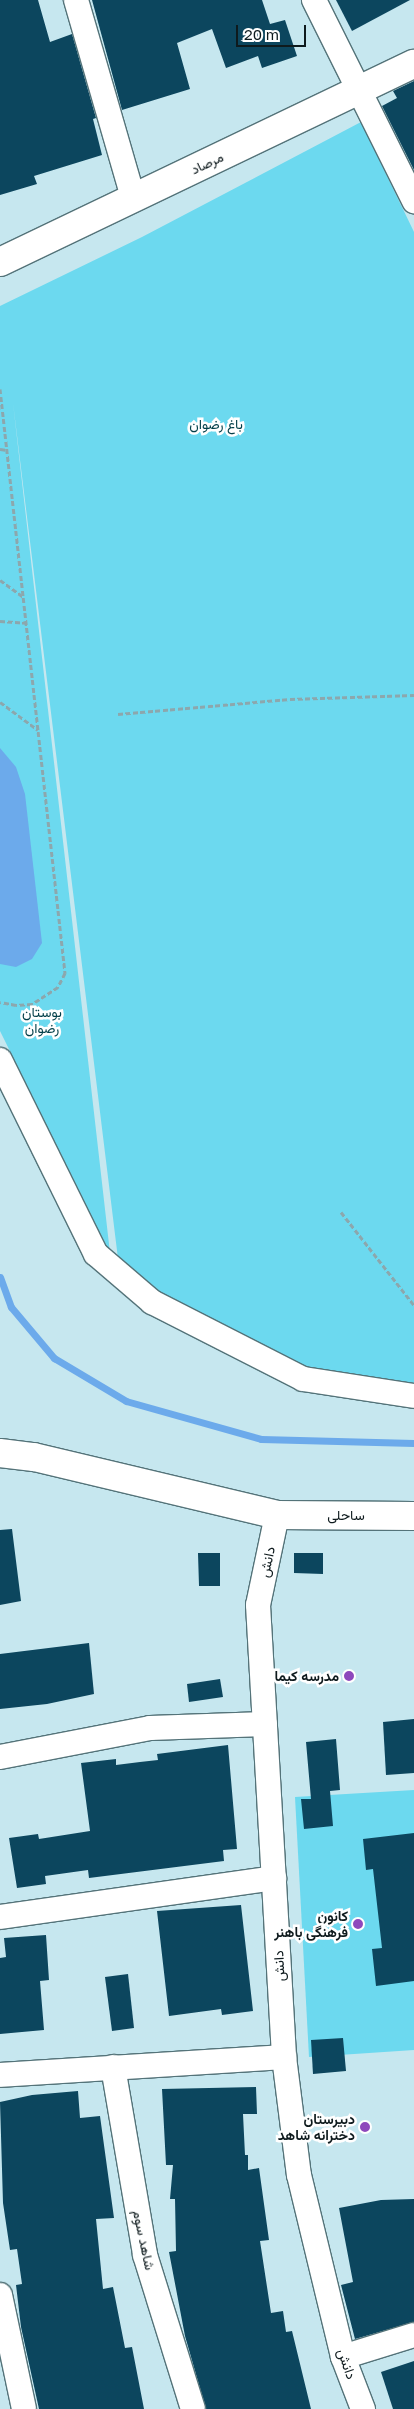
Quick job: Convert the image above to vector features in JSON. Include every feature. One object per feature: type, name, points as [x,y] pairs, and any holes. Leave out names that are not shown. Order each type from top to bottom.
[{"type":"street","points":[[76,0],[133,198]]},
{"type":"street","points":[[314,0],[414,200]]},
{"type":"street","name":"مرصاد","points":[[0,262],[414,64]]},
{"type":"street","points":[[0,1060],[96,1254],[152,1302],[303,1379],[414,1396]]},
{"type":"street","name":"ساحلی","points":[[0,1454],[34,1457],[277,1515],[414,1516]]},
{"type":"street","name":"دانش","points":[[277,1515],[258,1604],[284,2057],[299,2175],[343,2357],[363,2409]]},
{"type":"street","points":[[0,1757],[150,1728],[265,1724]]},
{"type":"street","points":[[0,1917],[274,1878]]},
{"type":"street","points":[[0,2075],[284,2057]]},
{"type":"street","name":"شاهد سوم","points":[[113,2068],[145,2255],[193,2409]]},
{"type":"street","points":[[0,2295],[24,2409]]},
{"type":"street","points":[[343,2357],[414,2335]]},
{"type":"path","points":[[0,389],[65,973],[52,992],[32,1004],[16,1006],[0,1002]]},
{"type":"path","points":[[0,449],[7,450]]},
{"type":"path","points":[[0,580],[23,597]]},
{"type":"path","points":[[0,620],[26,623]]},
{"type":"path","points":[[118,714],[290,699],[414,695]]},
{"type":"path","points":[[0,702],[38,730]]},
{"type":"path","points":[[341,1212],[414,1305]]},
{"type":"green space","name":"باغ رضوان","points":[[361,122],[414,232],[414,1388],[303,1379],[120,1275],[13,403],[110,1253],[0,1031],[0,306],[142,237]]},
{"type":"green space","name":"کانون فرهنگی باهنر","points":[[414,1790],[414,2050],[309,2057],[295,1797]]},
{"type":"shaded area","points":[[0,748],[16,767],[25,794],[42,943],[32,959],[16,967],[0,964]]},
{"type":"building","points":[[0,0],[38,0],[50,42],[72,34],[96,118],[93,119],[102,155],[34,176],[37,184],[0,195]]},
{"type":"building","points":[[92,0],[262,0],[270,24],[285,20],[297,56],[262,68],[258,56],[226,68],[212,29],[177,43],[190,89],[122,110]]},
{"type":"building","points":[[336,0],[410,0],[352,31]]},
{"type":"building","points":[[414,81],[414,170],[382,106],[397,98],[393,91]]},
{"type":"building","points":[[12,1529],[21,1601],[0,1605],[0,1530]]},
{"type":"building","points":[[198,1553],[220,1553],[220,1586],[199,1586]]},
{"type":"building","points":[[294,1553],[323,1553],[323,1574],[294,1573]]},
{"type":"building","points":[[89,1643],[94,1694],[47,1704],[0,1709],[0,1654]]},
{"type":"building","points":[[220,1679],[223,1697],[189,1702],[187,1684]]},
{"type":"building","points":[[414,1719],[414,1773],[386,1775],[383,1722]]},
{"type":"building","points":[[336,1739],[340,1790],[330,1791],[333,1826],[304,1829],[301,1799],[311,1799],[306,1742]]},
{"type":"building","points":[[228,1745],[237,1849],[223,1850],[224,1861],[89,1878],[88,1870],[45,1876],[46,1884],[17,1888],[9,1838],[38,1834],[39,1839],[90,1831],[81,1763],[116,1759],[116,1765],[158,1760],[157,1754]]},
{"type":"building","points":[[414,1833],[414,1981],[376,1986],[372,1949],[382,1948],[373,1869],[366,1870],[363,1839]]},
{"type":"building","points":[[241,1905],[253,2011],[222,2015],[221,2009],[169,2016],[157,1911]]},
{"type":"building","points":[[46,1935],[49,1980],[40,1981],[44,2030],[0,2034],[0,1958],[6,1957],[4,1938]]},
{"type":"building","points":[[128,1974],[134,2028],[112,2031],[105,1977]]},
{"type":"building","points":[[343,2038],[346,2071],[313,2074],[311,2040]]},
{"type":"building","points":[[256,2087],[257,2114],[243,2114],[245,2155],[248,2155],[248,2170],[259,2168],[269,2240],[260,2241],[271,2313],[283,2311],[286,2332],[292,2331],[311,2409],[206,2409],[185,2336],[169,2252],[176,2251],[175,2199],[170,2199],[173,2165],[166,2165],[162,2089]]},
{"type":"building","points":[[78,2091],[80,2118],[100,2116],[114,2218],[96,2219],[103,2289],[113,2287],[125,2348],[132,2347],[144,2409],[39,2409],[21,2327],[16,2285],[22,2284],[17,2249],[10,2250],[3,2203],[0,2102],[32,2095]]},
{"type":"building","points":[[414,2199],[414,2322],[355,2339],[341,2285],[353,2282],[339,2208],[381,2200]]},
{"type":"building","points":[[414,2361],[414,2409],[393,2409],[381,2372]]},
{"type":"waterway","points":[[0,1277],[11,1307],[54,1358],[126,1401],[261,1439],[414,1443]]},
{"type":"place","name":"مدرسه کیما","points":[[349,1676]]},
{"type":"place","name":"کانون فرهنگی باهنر","points":[[358,1924]]},
{"type":"place","name":"دبیرستان دخترانه شاهد","points":[[365,2127]]},
{"type":"park label","name":"بوستان رضوان","points":[[42,1020]]}]
